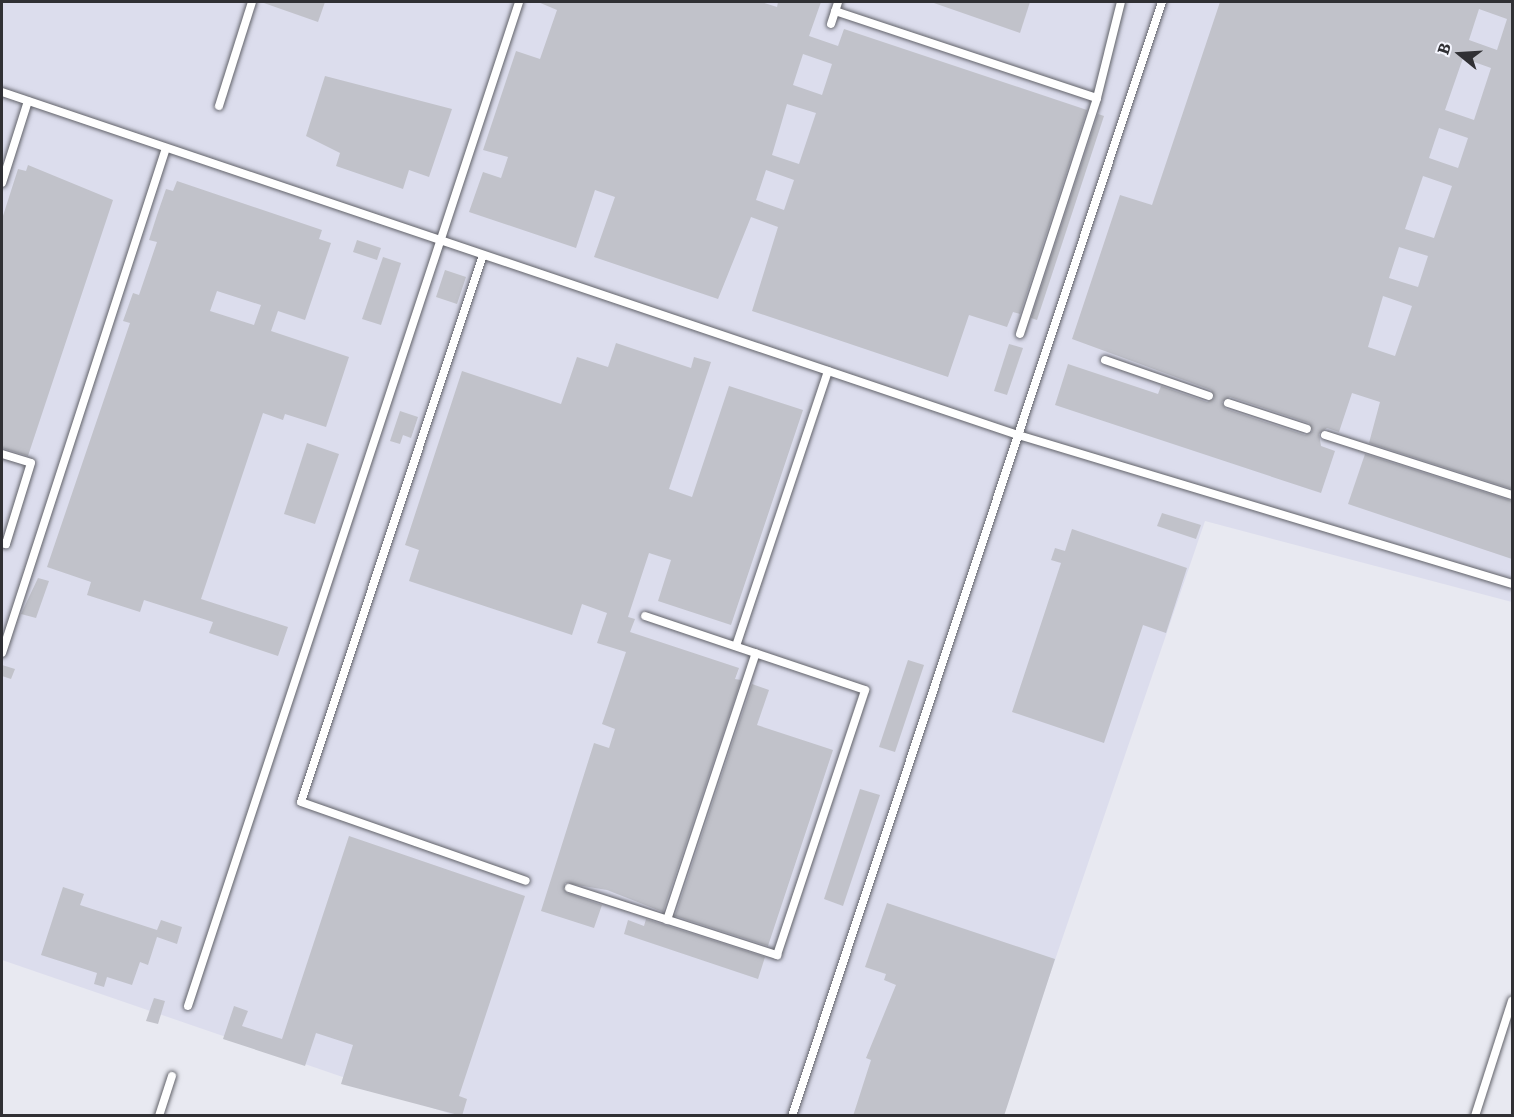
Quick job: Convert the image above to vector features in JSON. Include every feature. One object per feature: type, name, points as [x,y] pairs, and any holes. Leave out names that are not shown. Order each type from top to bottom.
[{"type":"lane","points":[[219,106],[252,2]]},
{"type":"lane","points":[[188,1006],[519,2]]},
{"type":"lane","points":[[831,24],[838,2]]},
{"type":"lane","points":[[1020,334],[1097,98],[1121,2]]},
{"type":"lane","points":[[792,1116],[1016,434],[1162,2]]},
{"type":"lane","points":[[835,11],[1097,98]]},
{"type":"lane","points":[[2,92],[1016,434],[1512,584]]},
{"type":"lane","points":[[2,183],[28,101]]},
{"type":"lane","points":[[2,653],[166,148]]},
{"type":"lane","points":[[483,255],[301,802],[526,881]]},
{"type":"lane","points":[[1105,360],[1209,396]]},
{"type":"lane","points":[[736,646],[828,370]]},
{"type":"lane","points":[[1228,403],[1307,429]]},
{"type":"lane","points":[[1325,435],[1512,495]]},
{"type":"lane","points":[[2,454],[31,463],[6,544],[2,543]]},
{"type":"lane","points":[[569,888],[777,955],[865,690],[645,616]]},
{"type":"lane","points":[[667,920],[756,653]]},
{"type":"lane","points":[[1475,1116],[1512,1001]]},
{"type":"lane","points":[[159,1116],[172,1076]]},
{"type":"shaded area","points":[[2,2],[1512,2],[1512,602],[1205,521],[1002,1115],[453,1115],[2,960]]},
{"type":"building","points":[[261,2],[325,2],[318,22]]},
{"type":"building","points":[[538,2],[761,2],[777,7],[778,2],[821,2],[809,36],[838,46],[844,29],[1087,110],[1020,314],[1013,312],[1007,327],[969,315],[948,377],[752,311],[778,227],[751,217],[718,299],[594,257],[615,197],[595,190],[576,248],[469,212],[483,172],[501,178],[508,157],[483,150],[516,51],[540,59],[557,10]],"holes":[[[803,54],[832,64],[822,95],[793,85]],[[787,104],[816,113],[799,164],[772,155]],[[766,170],[794,180],[784,210],[756,200]]]},
{"type":"building","points":[[931,2],[1030,2],[1020,33]]},
{"type":"building","points":[[1220,2],[1512,2],[1512,489],[1369,443],[1380,402],[1352,393],[1339,432],[1327,428],[1319,434],[1321,446],[1335,451],[1321,493],[1055,405],[1068,364],[1158,394],[1161,386],[1207,402],[1214,398],[1211,390],[1072,339],[1120,195],[1152,205]],"holes":[[[1479,9],[1507,19],[1497,50],[1469,40]],[[1463,58],[1491,68],[1474,120],[1445,110]],[[1439,128],[1468,138],[1458,168],[1429,158]],[[1423,176],[1452,186],[1434,238],[1405,229]],[[1399,247],[1428,256],[1418,287],[1389,278]],[[1383,296],[1412,306],[1395,356],[1368,347]],[[1230,397],[1309,423],[1312,431],[1305,435],[1226,409],[1222,402]]]},
{"type":"building","points":[[325,76],[452,109],[429,177],[409,170],[403,189],[336,166],[340,153],[306,136]]},
{"type":"building","points":[[1098,114],[1104,116],[1037,320],[1031,318]]},
{"type":"building","points":[[28,165],[113,200],[28,456],[2,448],[2,219],[18,169],[26,171]]},
{"type":"building","points":[[177,181],[322,230],[319,239],[331,243],[305,320],[278,311],[271,331],[349,357],[326,427],[285,414],[283,420],[263,413],[201,599],[288,627],[278,656],[209,633],[213,622],[144,600],[140,612],[87,595],[91,582],[47,567],[130,323],[123,321],[133,293],[139,295],[157,242],[149,240],[157,215],[166,189],[173,191]],"holes":[[[217,291],[261,305],[254,325],[210,311]]]},
{"type":"building","points":[[357,240],[381,248],[377,260],[353,252]]},
{"type":"building","points":[[383,257],[401,263],[381,325],[362,319]]},
{"type":"building","points":[[445,270],[466,277],[457,304],[436,297]]},
{"type":"building","points":[[616,343],[691,368],[694,357],[711,362],[669,489],[692,497],[729,386],[803,410],[731,625],[658,601],[671,560],[649,553],[628,617],[635,619],[630,632],[739,668],[735,679],[741,680],[663,912],[607,890],[565,883],[567,893],[602,905],[594,928],[541,911],[594,743],[609,748],[615,729],[602,724],[626,652],[597,643],[607,613],[582,604],[572,635],[409,581],[419,550],[405,545],[462,371],[561,404],[577,357],[608,367]]},
{"type":"building","points":[[1009,344],[1023,348],[1007,395],[994,391]]},
{"type":"building","points":[[400,411],[418,417],[411,438],[403,435],[400,444],[390,441]]},
{"type":"building","points":[[307,443],[339,454],[315,524],[284,514]]},
{"type":"building","points":[[1365,454],[1512,501],[1512,559],[1348,504]]},
{"type":"building","points":[[1162,513],[1201,525],[1196,539],[1157,526]]},
{"type":"building","points":[[1072,529],[1187,568],[1166,633],[1143,625],[1104,743],[1012,712],[1061,563],[1051,560],[1055,548],[1065,551]]},
{"type":"building","points":[[38,578],[49,581],[36,618],[21,614]]},
{"type":"building","points":[[908,660],[924,665],[895,752],[879,747]]},
{"type":"building","points":[[2,665],[15,669],[11,679],[2,676]]},
{"type":"building","points":[[752,684],[769,690],[757,725],[833,750],[768,946],[675,916]]},
{"type":"building","points":[[860,789],[880,795],[843,906],[824,899]]},
{"type":"building","points":[[349,836],[525,896],[459,1096],[467,1099],[462,1116],[341,1084],[353,1045],[316,1033],[305,1066],[223,1039],[234,1006],[248,1011],[242,1026],[282,1039]]},
{"type":"building","points":[[63,887],[84,894],[80,905],[157,930],[161,920],[182,927],[177,944],[157,937],[148,965],[140,962],[132,985],[107,977],[104,987],[94,984],[97,973],[41,955]]},
{"type":"building","points":[[887,903],[1055,959],[1004,1116],[853,1116],[871,1060],[866,1058],[896,985],[884,980],[886,974],[865,967]]},
{"type":"building","points":[[646,919],[765,957],[758,979],[624,934],[628,920],[644,926]]},
{"type":"building","points":[[154,998],[165,1001],[158,1024],[146,1021]]}]
